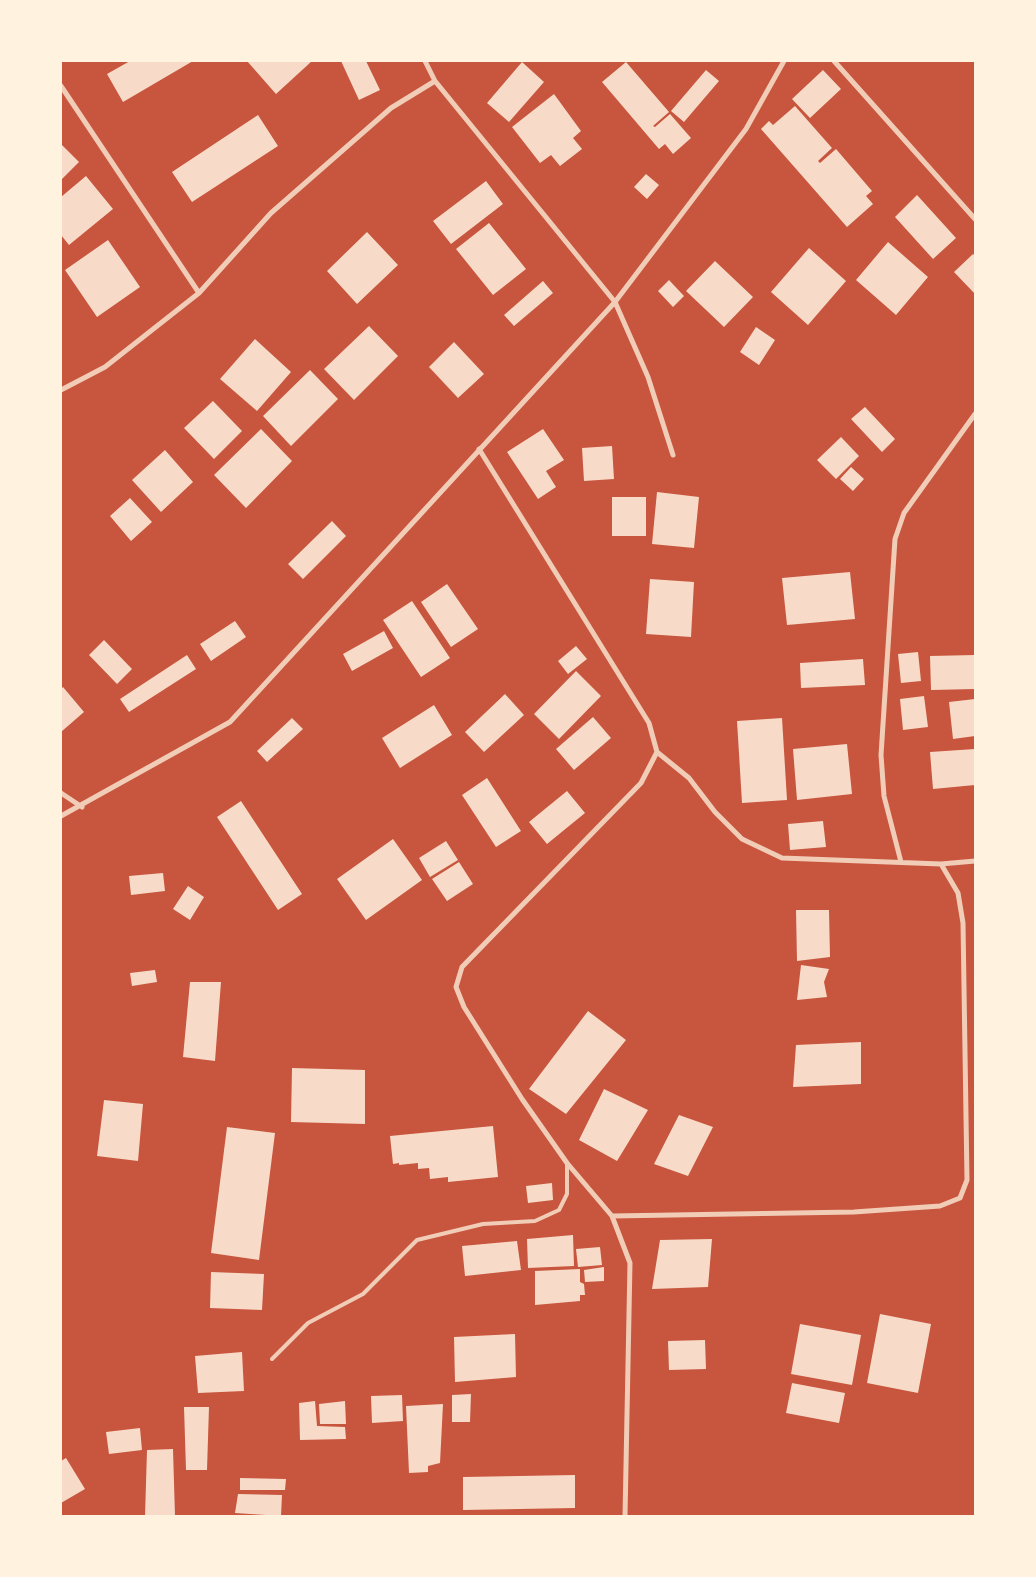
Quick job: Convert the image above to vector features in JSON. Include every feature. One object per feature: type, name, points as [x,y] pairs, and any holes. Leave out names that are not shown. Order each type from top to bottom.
[{"type":"street","points":[[425,61],[435,81],[615,302],[648,377],[673,455]]},
{"type":"street","points":[[61,816],[82,807],[230,722],[615,302],[746,129],[784,61]]},
{"type":"street","points":[[834,61],[975,219]]},
{"type":"street","points":[[61,390],[105,367],[199,293],[271,213],[390,108],[435,81]]},
{"type":"street","points":[[61,86],[199,293]]},
{"type":"street","points":[[901,862],[884,796],[881,755],[895,539],[904,513],[975,414]]},
{"type":"street","points":[[479,449],[649,723],[657,752],[689,778],[716,812],[742,839],[782,858],[941,864],[975,861]]},
{"type":"street","points":[[625,1516],[630,1263],[612,1216],[567,1163],[522,1099],[464,1007],[456,987],[462,967],[641,782],[657,752]]},
{"type":"street","points":[[61,793],[82,807]]},
{"type":"street","points":[[612,1216],[854,1212],[940,1206],[960,1198],[967,1180],[963,922],[958,893],[941,864]]},
{"type":"lane","points":[[272,1359],[308,1322],[363,1294],[417,1240],[484,1224],[535,1221],[559,1210],[567,1194],[567,1163]]},
{"type":"building","points":[[130,61],[193,61],[123,102],[107,74]]},
{"type":"building","points":[[247,61],[312,61],[276,94]]},
{"type":"building","points":[[341,61],[366,61],[380,90],[359,100]]},
{"type":"building","points":[[522,62],[544,82],[509,122],[487,103]]},
{"type":"building","points":[[626,62],[669,112],[653,126],[655,127],[670,114],[691,138],[673,154],[665,144],[659,149],[602,82]]},
{"type":"building","points":[[706,70],[719,81],[684,122],[671,111]]},
{"type":"building","points":[[823,70],[841,89],[810,118],[792,99]]},
{"type":"building","points":[[554,94],[581,131],[573,138],[582,149],[560,166],[551,155],[540,163],[512,127]]},
{"type":"building","points":[[795,106],[832,148],[818,161],[820,163],[836,149],[872,191],[866,196],[873,204],[847,227],[761,129],[769,121],[773,125]]},
{"type":"building","points":[[258,115],[278,146],[192,202],[172,172]]},
{"type":"building","points":[[61,144],[79,162],[61,180]]},
{"type":"building","points":[[646,174],[659,185],[647,199],[634,187]]},
{"type":"building","points":[[86,176],[113,209],[69,245],[61,235],[61,197]]},
{"type":"building","points":[[486,181],[503,204],[451,244],[433,221]]},
{"type":"building","points":[[917,195],[956,238],[933,259],[895,217]]},
{"type":"building","points":[[489,223],[526,269],[493,295],[456,249]]},
{"type":"building","points":[[367,232],[398,265],[357,304],[327,271]]},
{"type":"building","points":[[108,240],[140,287],[97,317],[65,270]]},
{"type":"building","points":[[888,242],[928,277],[896,315],[856,280]]},
{"type":"building","points":[[809,248],[846,281],[808,325],[771,292]]},
{"type":"building","points":[[973,254],[975,256],[975,294],[954,272]]},
{"type":"building","points":[[715,261],[753,297],[724,327],[686,291]]},
{"type":"building","points":[[669,280],[684,296],[673,307],[658,291]]},
{"type":"building","points":[[543,281],[553,293],[514,326],[504,315]]},
{"type":"building","points":[[369,326],[398,356],[354,400],[324,369]]},
{"type":"building","points":[[756,327],[775,340],[759,365],[740,352]]},
{"type":"building","points":[[255,339],[291,372],[257,411],[220,379]]},
{"type":"building","points":[[454,342],[484,374],[458,398],[429,367]]},
{"type":"building","points":[[310,370],[338,399],[291,446],[263,416]]},
{"type":"building","points":[[213,401],[242,431],[214,459],[184,428]]},
{"type":"building","points":[[865,407],[895,439],[882,452],[851,419]]},
{"type":"building","points":[[261,429],[292,461],[246,508],[214,475]]},
{"type":"building","points":[[543,429],[564,460],[546,471],[556,487],[538,499],[507,452]]},
{"type":"building","points":[[841,437],[859,456],[836,479],[817,460]]},
{"type":"building","points":[[612,446],[614,479],[584,481],[582,448]]},
{"type":"building","points":[[165,450],[193,482],[161,512],[132,480]]},
{"type":"building","points":[[851,467],[864,479],[853,491],[840,479]]},
{"type":"building","points":[[657,492],[699,497],[694,548],[652,544]]},
{"type":"building","points":[[612,497],[646,497],[646,536],[612,536]]},
{"type":"building","points":[[130,498],[152,522],[131,541],[110,516]]},
{"type":"building","points":[[332,521],[346,536],[303,579],[288,564]]},
{"type":"building","points":[[850,572],[855,619],[787,625],[782,578]]},
{"type":"building","points":[[650,579],[694,582],[691,637],[646,634]]},
{"type":"building","points":[[447,584],[478,629],[451,647],[421,602]]},
{"type":"building","points":[[412,601],[450,658],[421,677],[383,620]]},
{"type":"building","points":[[235,621],[246,637],[211,661],[200,644]]},
{"type":"building","points":[[384,631],[393,648],[352,671],[343,654]]},
{"type":"building","points":[[104,640],[132,669],[117,684],[89,655]]},
{"type":"building","points":[[576,646],[587,659],[568,674],[558,661]]},
{"type":"building","points":[[918,652],[921,681],[901,683],[898,654]]},
{"type":"building","points":[[187,655],[196,669],[129,712],[120,699]]},
{"type":"building","points":[[975,655],[975,689],[931,690],[930,656]]},
{"type":"building","points":[[863,659],[865,685],[801,688],[800,663]]},
{"type":"building","points":[[576,671],[601,696],[559,739],[534,714]]},
{"type":"building","points":[[63,687],[84,712],[61,732],[61,689]]},
{"type":"building","points":[[505,694],[524,715],[484,752],[465,732]]},
{"type":"building","points":[[924,696],[928,727],[903,730],[900,699]]},
{"type":"building","points":[[975,699],[975,736],[953,739],[949,702]]},
{"type":"building","points":[[434,705],[452,735],[400,768],[382,738]]},
{"type":"building","points":[[593,717],[611,738],[574,770],[556,749]]},
{"type":"building","points":[[292,718],[303,729],[267,762],[257,751]]},
{"type":"building","points":[[782,718],[787,800],[742,803],[737,721]]},
{"type":"building","points":[[847,744],[852,794],[797,800],[793,749]]},
{"type":"building","points":[[975,749],[975,785],[933,789],[930,752]]},
{"type":"building","points":[[487,778],[521,831],[496,847],[462,795]]},
{"type":"building","points":[[567,791],[585,813],[547,844],[529,822]]},
{"type":"building","points":[[241,801],[302,894],[278,910],[217,817]]},
{"type":"building","points":[[823,821],[826,847],[790,850],[788,824]]},
{"type":"building","points":[[393,839],[422,880],[366,920],[337,879]]},
{"type":"building","points":[[446,841],[458,860],[430,877],[419,858]]},
{"type":"building","points":[[459,862],[473,884],[447,901],[432,879]]},
{"type":"building","points":[[163,873],[165,891],[131,895],[129,876]]},
{"type":"building","points":[[188,886],[204,897],[190,920],[173,909]]},
{"type":"building","points":[[796,910],[829,910],[830,957],[797,961]]},
{"type":"building","points":[[801,965],[829,969],[824,982],[827,997],[797,1000]]},
{"type":"building","points":[[155,970],[157,982],[132,986],[130,973]]},
{"type":"building","points":[[190,982],[221,982],[215,1061],[183,1057]]},
{"type":"building","points":[[588,1011],[626,1040],[566,1114],[529,1089]]},
{"type":"building","points":[[861,1042],[861,1084],[793,1087],[796,1045]]},
{"type":"building","points":[[292,1068],[365,1070],[365,1124],[291,1122]]},
{"type":"building","points":[[604,1089],[648,1110],[617,1161],[579,1140]]},
{"type":"building","points":[[104,1100],[143,1104],[138,1161],[97,1156]]},
{"type":"building","points":[[679,1115],[713,1127],[688,1176],[654,1164]]},
{"type":"building","points":[[493,1126],[498,1177],[448,1182],[448,1177],[430,1179],[429,1168],[418,1169],[418,1163],[393,1164],[390,1136]]},
{"type":"building","points":[[227,1127],[275,1133],[259,1260],[211,1253]]},
{"type":"building","points":[[552,1183],[553,1200],[528,1203],[526,1186]]},
{"type":"building","points":[[573,1235],[574,1266],[528,1268],[527,1239]]},
{"type":"building","points":[[712,1239],[708,1287],[652,1289],[660,1240]]},
{"type":"building","points":[[517,1241],[521,1270],[465,1276],[462,1246]]},
{"type":"building","points":[[600,1247],[602,1265],[578,1267],[576,1249]]},
{"type":"building","points":[[604,1267],[604,1281],[585,1282],[584,1270]]},
{"type":"building","points":[[580,1269],[580,1282],[584,1284],[585,1295],[580,1295],[580,1301],[535,1305],[535,1271]]},
{"type":"building","points":[[211,1272],[264,1274],[262,1310],[210,1308]]},
{"type":"building","points":[[880,1314],[931,1324],[918,1393],[867,1383]]},
{"type":"building","points":[[800,1324],[861,1335],[852,1385],[791,1374]]},
{"type":"building","points":[[515,1334],[516,1377],[455,1382],[454,1337]]},
{"type":"building","points":[[705,1340],[706,1369],[669,1370],[668,1341]]},
{"type":"building","points":[[242,1352],[244,1391],[198,1393],[195,1356]]},
{"type":"building","points":[[792,1383],[845,1393],[839,1423],[786,1413]]},
{"type":"building","points":[[471,1394],[470,1422],[452,1422],[452,1395]]},
{"type":"building","points":[[402,1395],[403,1421],[372,1423],[371,1396]]},
{"type":"building","points":[[315,1401],[317,1426],[345,1427],[346,1439],[300,1440],[299,1403]]},
{"type":"building","points":[[345,1401],[346,1424],[320,1424],[319,1404]]},
{"type":"building","points":[[443,1404],[440,1463],[428,1466],[428,1472],[409,1473],[406,1406]]},
{"type":"building","points":[[184,1407],[209,1407],[207,1470],[186,1470]]},
{"type":"building","points":[[140,1428],[142,1450],[109,1454],[106,1432]]},
{"type":"building","points":[[173,1449],[175,1516],[145,1516],[147,1450]]},
{"type":"building","points":[[66,1458],[85,1489],[61,1503],[61,1461]]},
{"type":"building","points":[[575,1475],[575,1508],[463,1510],[463,1477]]},
{"type":"building","points":[[240,1478],[286,1479],[285,1490],[240,1490]]},
{"type":"building","points":[[238,1494],[282,1495],[281,1516],[235,1513]]}]
